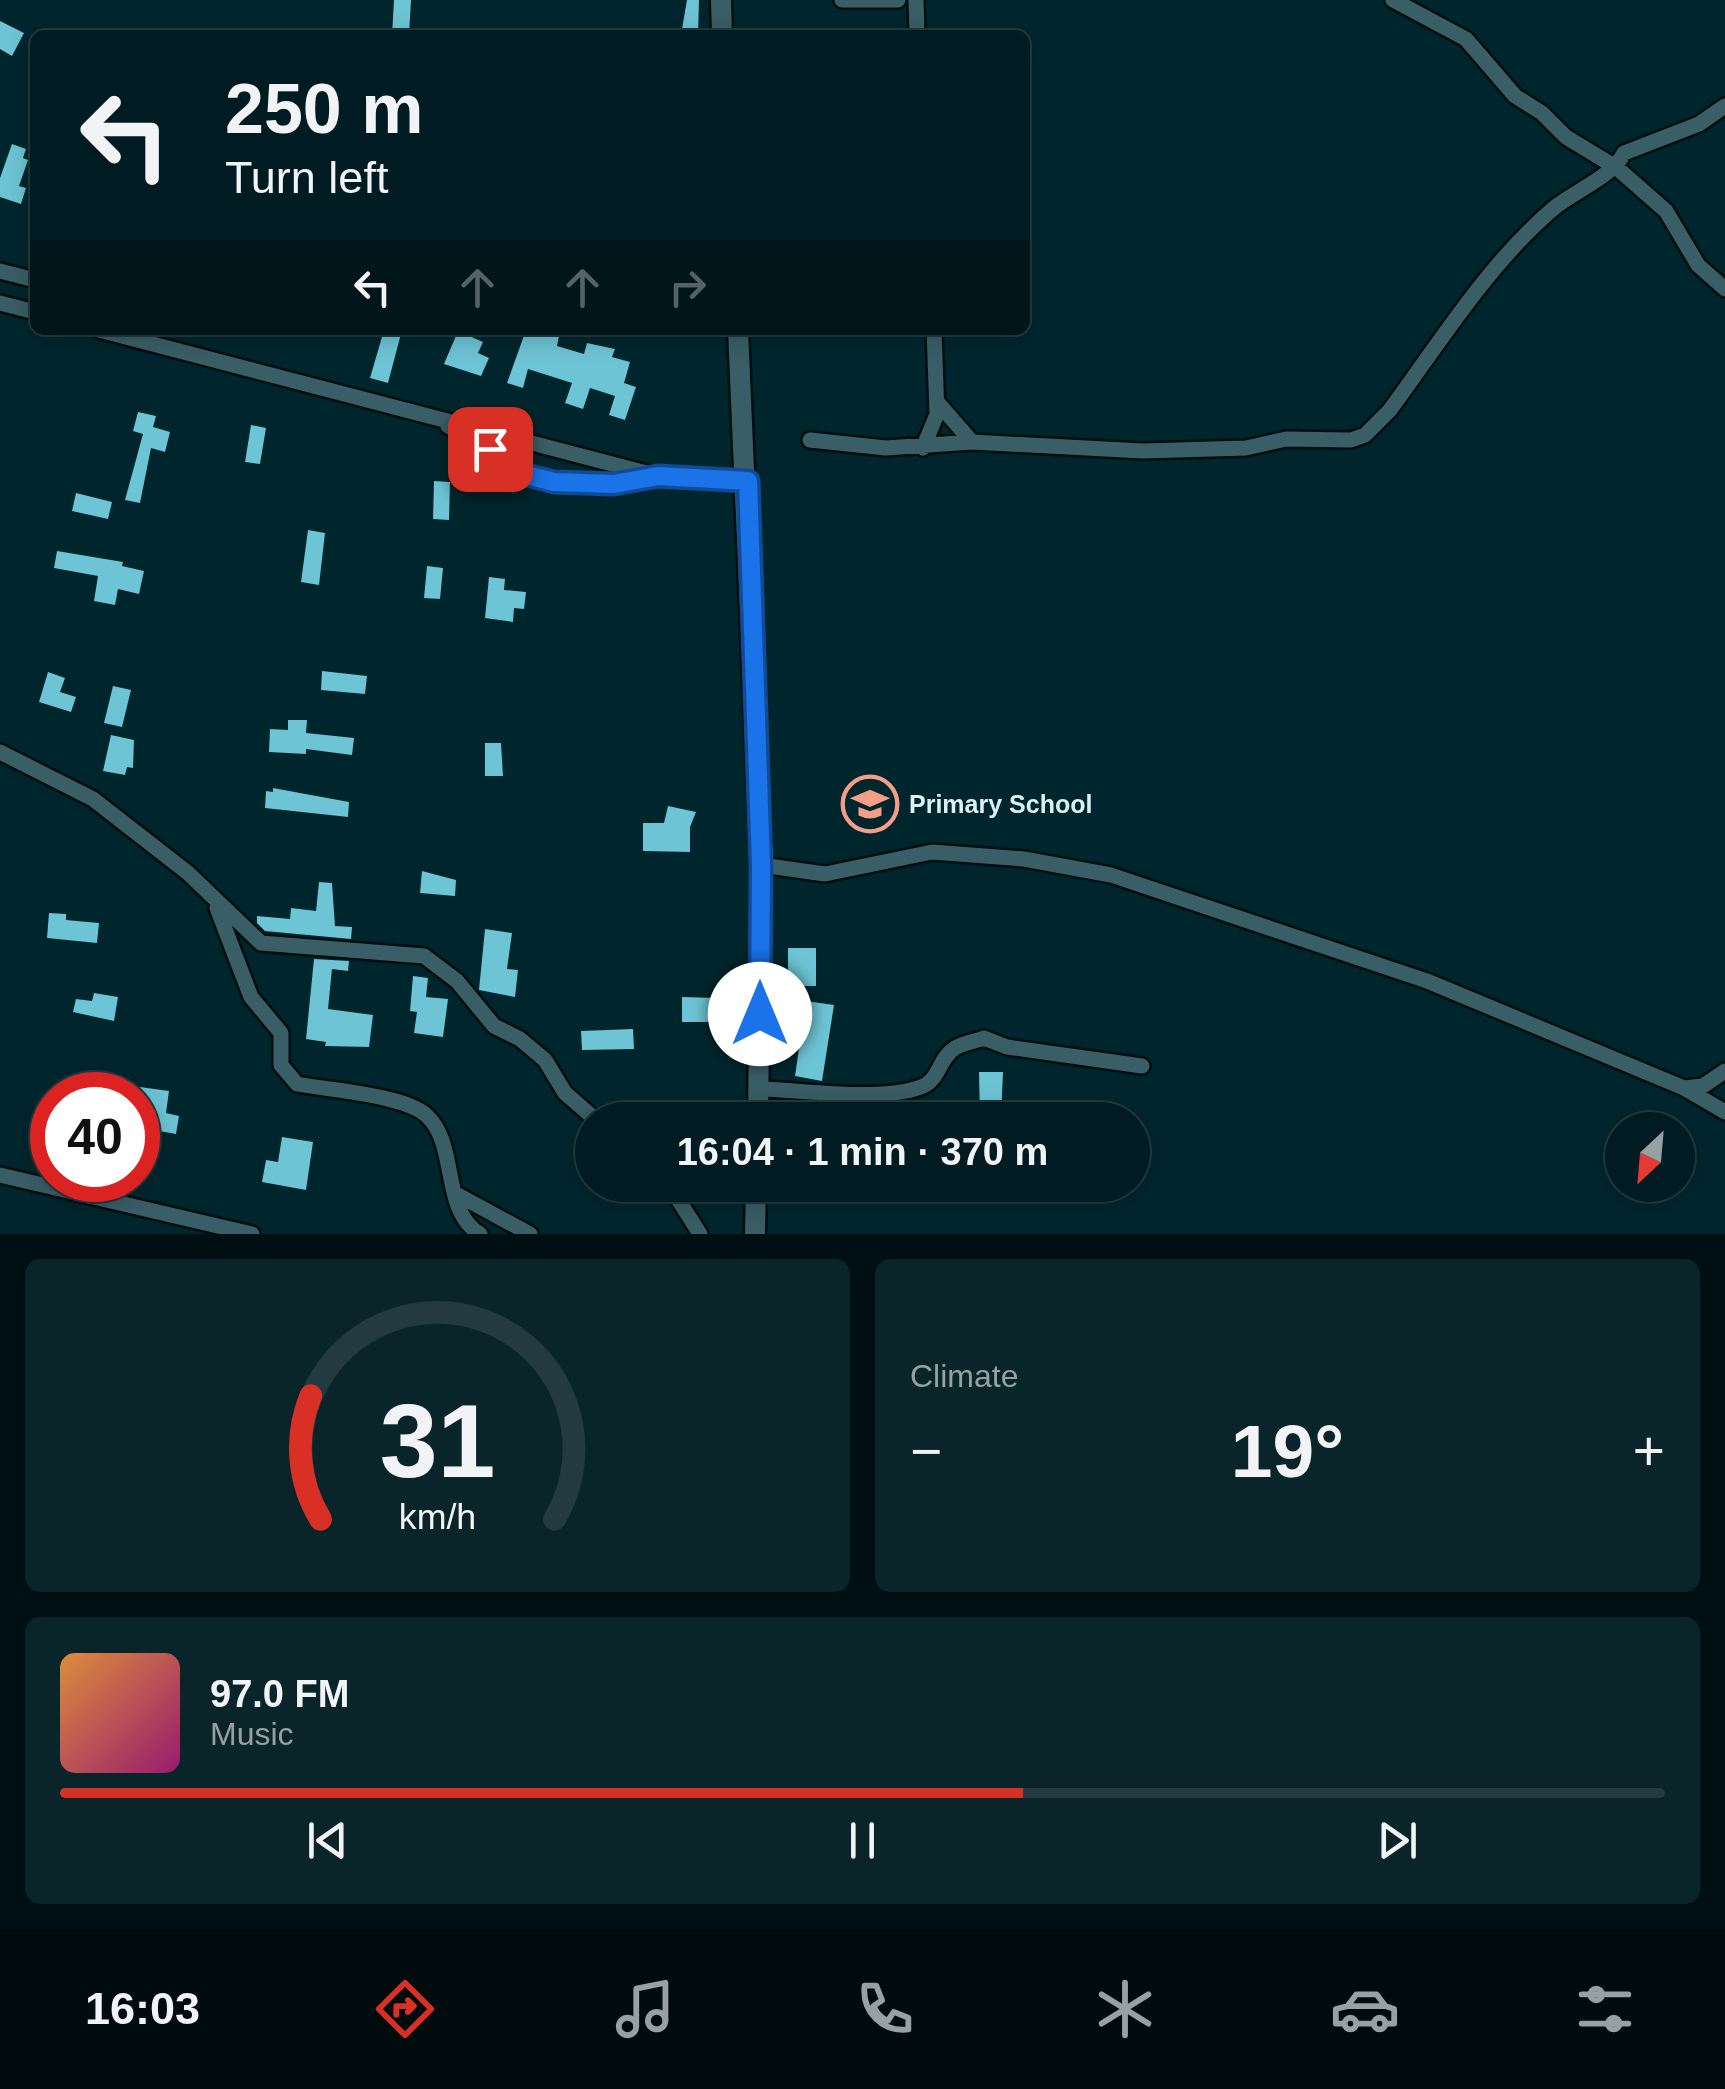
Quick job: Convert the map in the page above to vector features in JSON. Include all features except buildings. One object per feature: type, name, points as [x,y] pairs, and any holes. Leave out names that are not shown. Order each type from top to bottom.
[{"type":"street","points":[[721,0],[722,30]]},
{"type":"street","points":[[842,0],[898,0]]},
{"type":"street","points":[[916,0],[917,30]]},
{"type":"street","points":[[1392,0],[1466,39],[1515,96],[1542,113],[1566,137],[1617,168],[1666,211],[1698,265],[1725,289]]},
{"type":"street","points":[[810,440],[922,448],[972,442],[1143,452],[1246,448],[1286,439],[1330,442],[1366,436],[1524,233],[1582,186],[1617,168],[1624,153],[1699,124],[1725,106]]},
{"type":"street","points":[[0,271],[30,279]]},
{"type":"street","points":[[0,302],[30,311]]},
{"type":"street","points":[[118,335],[658,476],[748,481]]},
{"type":"street","points":[[738,335],[748,481],[761,865],[759,1102]]},
{"type":"street","points":[[922,448],[932,432],[938,404],[934,335]]},
{"type":"street","points":[[938,404],[972,442]]},
{"type":"street","points":[[430,416],[523,474],[554,482],[614,484],[658,476]]},
{"type":"street","points":[[0,752],[93,799],[188,873],[260,943],[424,956],[457,981],[494,1026],[520,1039],[544,1060],[575,1102]]},
{"type":"street","points":[[761,865],[825,874],[932,852],[1024,860],[1112,875],[1427,981],[1684,1088],[1725,1112]]},
{"type":"street","points":[[214,900],[251,997],[281,1033],[281,1065],[296,1084],[388,1100],[426,1113],[440,1136],[449,1180],[458,1195],[462,1214],[480,1234]]},
{"type":"street","points":[[759,1089],[897,1093],[923,1086],[935,1078],[942,1061],[956,1048],[984,1038],[1007,1048],[1142,1066]]},
{"type":"street","points":[[1684,1088],[1703,1086],[1725,1071]]},
{"type":"street","points":[[0,1175],[252,1234]]},
{"type":"street","points":[[458,1195],[530,1234]]},
{"type":"street","points":[[680,1202],[700,1234]]},
{"type":"street","points":[[755,1234],[756,1202]]},
{"type":"place","name":"Primary School","points":[[870,804]]},
{"type":"route","points":[[490,449],[523,474],[554,482],[614,484],[658,476],[748,481],[761,865],[760,1014]]}]
